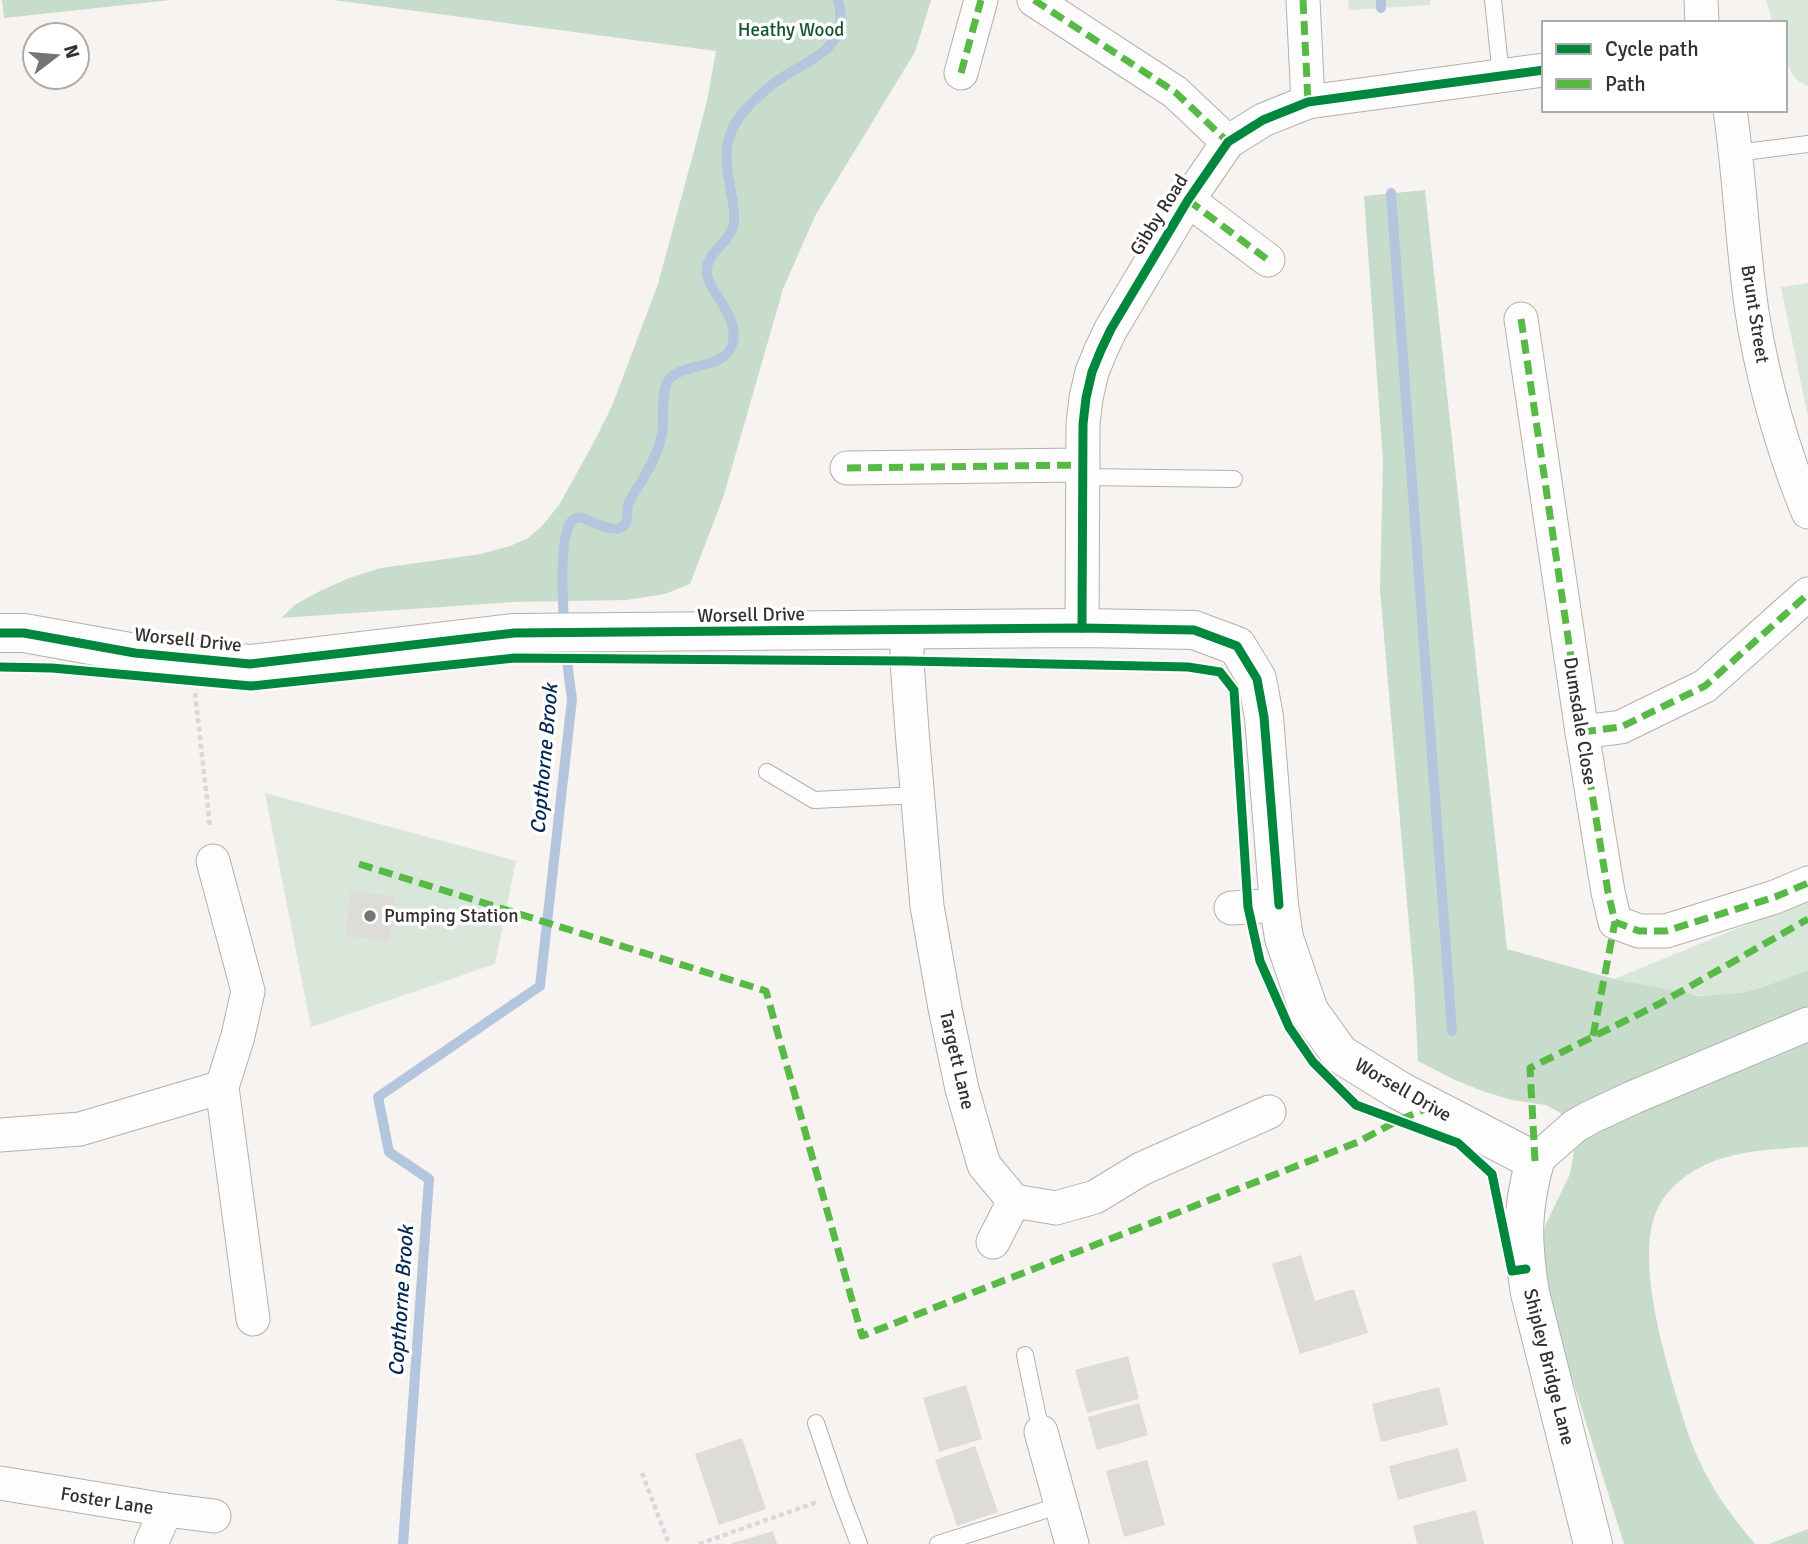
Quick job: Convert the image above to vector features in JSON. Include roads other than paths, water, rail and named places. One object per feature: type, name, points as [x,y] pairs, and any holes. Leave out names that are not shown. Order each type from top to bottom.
[{"type":"street","points":[[961,73],[981,0]]},
{"type":"street","points":[[1034,0],[1175,92],[1228,142]]},
{"type":"street","points":[[1303,0],[1308,102]]},
{"type":"street","points":[[1701,0],[1702,21]]},
{"type":"street","name":"Gibby Road","points":[[1082,628],[1083,424],[1093,372],[1101,350],[1125,304],[1188,200],[1228,142],[1264,120],[1308,102],[1542,70]]},
{"type":"street","name":"Brunt Street","points":[[1730,112],[1752,313],[1767,390],[1790,469],[1808,512]]},
{"type":"street","name":"Gibby Road","points":[[1188,200],[1268,260]]},
{"type":"street","name":"Dumsdale Close","points":[[1521,319],[1582,732],[1615,922],[1639,931],[1666,931],[1775,897],[1808,883]]},
{"type":"street","points":[[847,468],[1083,471]]},
{"type":"street","points":[[1582,732],[1621,727],[1705,686],[1808,594]]},
{"type":"street","name":"Worsell Drive","points":[[0,633],[24,633],[135,653],[250,664],[514,633],[1082,628],[1194,630],[1237,646],[1257,680],[1264,717],[1284,938],[1309,1011],[1340,1054],[1400,1091],[1535,1161]]},
{"type":"street","name":"Targett Lane","points":[[907,631],[907,661],[927,906],[945,1008],[962,1089],[984,1166],[1014,1202]]},
{"type":"street","points":[[214,862],[248,991],[238,1036],[222,1087],[253,1319]]},
{"type":"street","points":[[1231,908],[1279,905]]},
{"type":"street","points":[[1535,1161],[1575,1126],[1591,1117],[1808,1024]]},
{"type":"street","points":[[0,1135],[80,1129],[222,1087]]},
{"type":"street","points":[[993,1242],[1014,1202],[1056,1209],[1095,1197],[1141,1169],[1269,1112]]},
{"type":"street","name":"Shipley Bridge Lane","points":[[1535,1161],[1524,1216],[1528,1281],[1593,1544]]},
{"type":"street","points":[[1041,1432],[1072,1544]]},
{"type":"street","name":"Foster Lane","points":[[0,1483],[214,1516]]},
{"type":"street","points":[[151,1544],[166,1510]]},
{"type":"lane","points":[[1493,0],[1501,76]]},
{"type":"lane","points":[[1736,153],[1808,144]]},
{"type":"lane","points":[[1083,471],[1234,479]]},
{"type":"lane","points":[[767,772],[814,800],[918,795]]},
{"type":"lane","points":[[1025,1355],[1041,1432]]},
{"type":"lane","points":[[816,1423],[839,1494],[859,1544]]},
{"type":"lane","points":[[938,1544],[1061,1505]]},
{"type":"waterway","name":"Copthorne Brook","points":[[403,1544],[429,1179],[389,1152],[378,1097],[540,986],[572,699],[563,608],[563,555],[566,535],[572,521],[580,517],[611,528],[623,526],[629,502],[659,446],[663,427],[664,392],[668,381],[683,371],[722,358],[729,351],[733,342],[731,321],[711,285],[707,268],[734,224],[727,158],[729,138],[739,118],[760,95],[827,48],[839,29],[841,16],[838,0]]},
{"type":"waterway","points":[[1381,0],[1381,8]]},
{"type":"waterway","points":[[1391,193],[1452,1031]]},
{"type":"place","name":"Pumping Station","points":[[370,916]]},
{"type":"park label","name":"Heathy Wood","points":[[791,30]]}]
